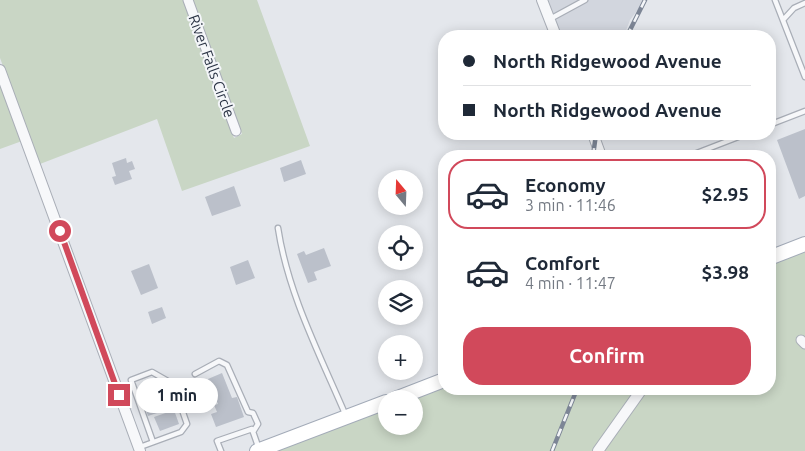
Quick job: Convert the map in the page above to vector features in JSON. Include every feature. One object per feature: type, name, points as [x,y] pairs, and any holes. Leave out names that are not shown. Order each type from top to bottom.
[{"type":"main road","points":[[776,255],[805,244]]},
{"type":"main road","points":[[418,390],[438,382]]},
{"type":"main road","points":[[258,451],[378,405]]},
{"type":"street","name":"River Falls Circle","points":[[188,0],[236,131]]},
{"type":"street","points":[[542,0],[554,30]]},
{"type":"street","points":[[0,70],[139,449]]},
{"type":"street","points":[[598,451],[638,395]]},
{"type":"lane","points":[[549,19],[574,2],[585,0]]},
{"type":"lane","points":[[775,0],[805,77]]},
{"type":"lane","points":[[782,20],[794,8],[805,3]]},
{"type":"lane","points":[[776,123],[805,111]]},
{"type":"lane","points":[[705,150],[730,140]]},
{"type":"lane","points":[[278,228],[282,253],[293,290],[346,417]]},
{"type":"lane","points":[[195,374],[219,360],[226,365],[248,412],[253,413],[258,424],[253,432]]},
{"type":"lane","points":[[139,449],[152,442],[181,432],[187,424],[173,384],[152,372],[131,380],[152,442]]},
{"type":"lane","points":[[221,451],[217,441],[252,429],[258,451]]},
{"type":"shaded area","points":[[547,0],[645,0],[630,20],[626,30],[559,30]]},
{"type":"green space","points":[[0,0],[183,0],[234,138],[242,134],[193,0],[257,0],[310,146],[182,191],[157,119],[40,164],[0,58]]},
{"type":"green space","points":[[0,83],[22,141],[0,149]]},
{"type":"green space","points":[[805,250],[805,451],[604,451],[644,395],[776,395],[776,261]]},
{"type":"green space","points":[[438,389],[438,395],[632,395],[592,451],[271,451],[378,411],[378,435],[423,435],[423,395]]},
{"type":"building","points":[[805,129],[805,196],[799,199],[777,140]]},
{"type":"building","points":[[126,158],[127,163],[132,161],[135,169],[129,171],[132,179],[115,185],[112,177],[116,176],[112,163]]},
{"type":"building","points":[[301,160],[306,174],[284,182],[280,168]]},
{"type":"building","points":[[234,186],[241,206],[212,216],[205,197]]},
{"type":"building","points":[[324,248],[331,266],[314,272],[317,280],[308,283],[297,254],[304,251],[306,255]]},
{"type":"building","points":[[248,260],[255,278],[236,285],[230,267]]},
{"type":"building","points":[[149,264],[158,288],[141,295],[131,271]]},
{"type":"building","points":[[162,307],[166,318],[152,324],[148,312]]},
{"type":"building","points":[[222,373],[232,398],[237,397],[244,417],[216,427],[211,414],[217,412],[214,405],[218,404],[208,379]]},
{"type":"building","points":[[154,400],[157,413],[148,416],[144,404]]},
{"type":"building","points":[[174,410],[179,424],[160,431],[154,417]]},
{"type":"railway","points":[[630,30],[645,0]]},
{"type":"railway","points":[[594,150],[595,140]]},
{"type":"railway","points":[[552,451],[575,395]]},
{"type":"route","points":[[60,231],[119,395]]}]
